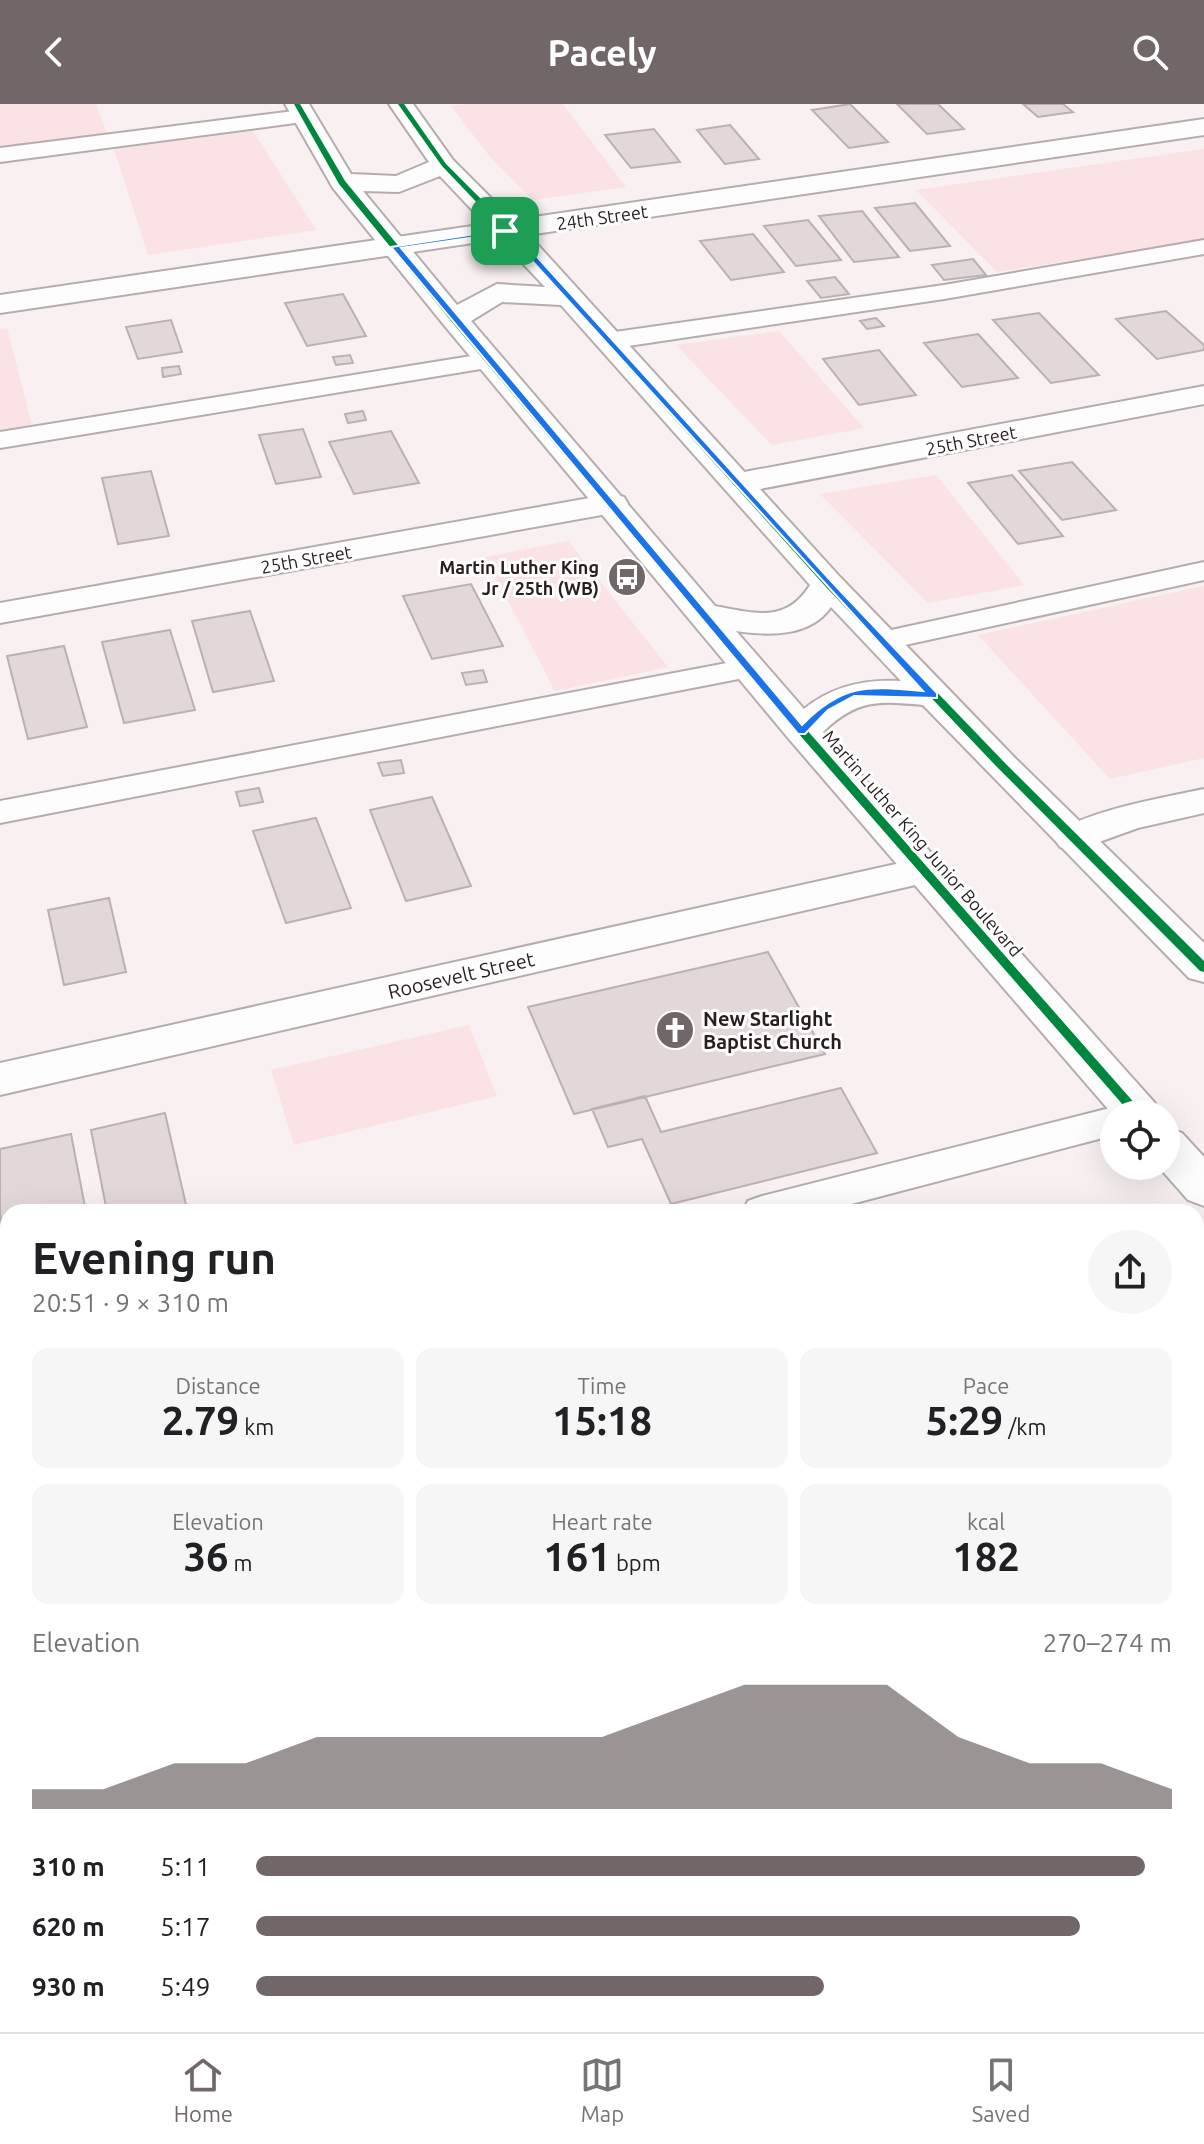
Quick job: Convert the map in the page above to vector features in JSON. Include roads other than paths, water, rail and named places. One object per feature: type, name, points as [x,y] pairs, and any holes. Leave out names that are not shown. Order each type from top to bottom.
[{"type":"main road","points":[[401,104],[444,165],[739,483],[828,584],[933,695],[1204,968]]},
{"type":"main road","name":"Martin Luther King Junior Boulevard","points":[[300,110],[342,182],[454,319],[802,731],[1126,1100]]},
{"type":"main road","name":"24th Street","points":[[0,304],[1204,127]]},
{"type":"main road","points":[[342,182],[399,184],[444,165]]},
{"type":"main road","points":[[454,319],[477,302],[497,293],[568,297]]},
{"type":"main road","name":"25th Street","points":[[739,483],[1204,395]]},
{"type":"main road","name":"25th Street","points":[[0,613],[612,504]]},
{"type":"main road","points":[[704,615],[767,623],[793,621],[811,610],[828,584]]},
{"type":"main road","points":[[802,731],[824,708],[852,693],[933,695]]},
{"type":"main road","points":[[1074,838],[1128,818],[1204,801]]},
{"type":"main road","name":"Roosevelt Street","points":[[0,1079],[923,871]]},
{"type":"main road","points":[[1180,1161],[1204,1188]]},
{"type":"lane","points":[[0,155],[300,110]]},
{"type":"lane","points":[[608,341],[944,292],[1204,247]]},
{"type":"lane","points":[[0,440],[490,361]]},
{"type":"lane","points":[[882,641],[1204,571]]},
{"type":"lane","points":[[0,812],[748,668]]},
{"type":"lane","points":[[793,1204],[1100,1125]]},
{"type":"place","name":"Martin Luther King Jr / 25th (WB)","points":[[627,577]]},
{"type":"place","name":"New Starlight Baptist Church","points":[[675,1030]]}]
